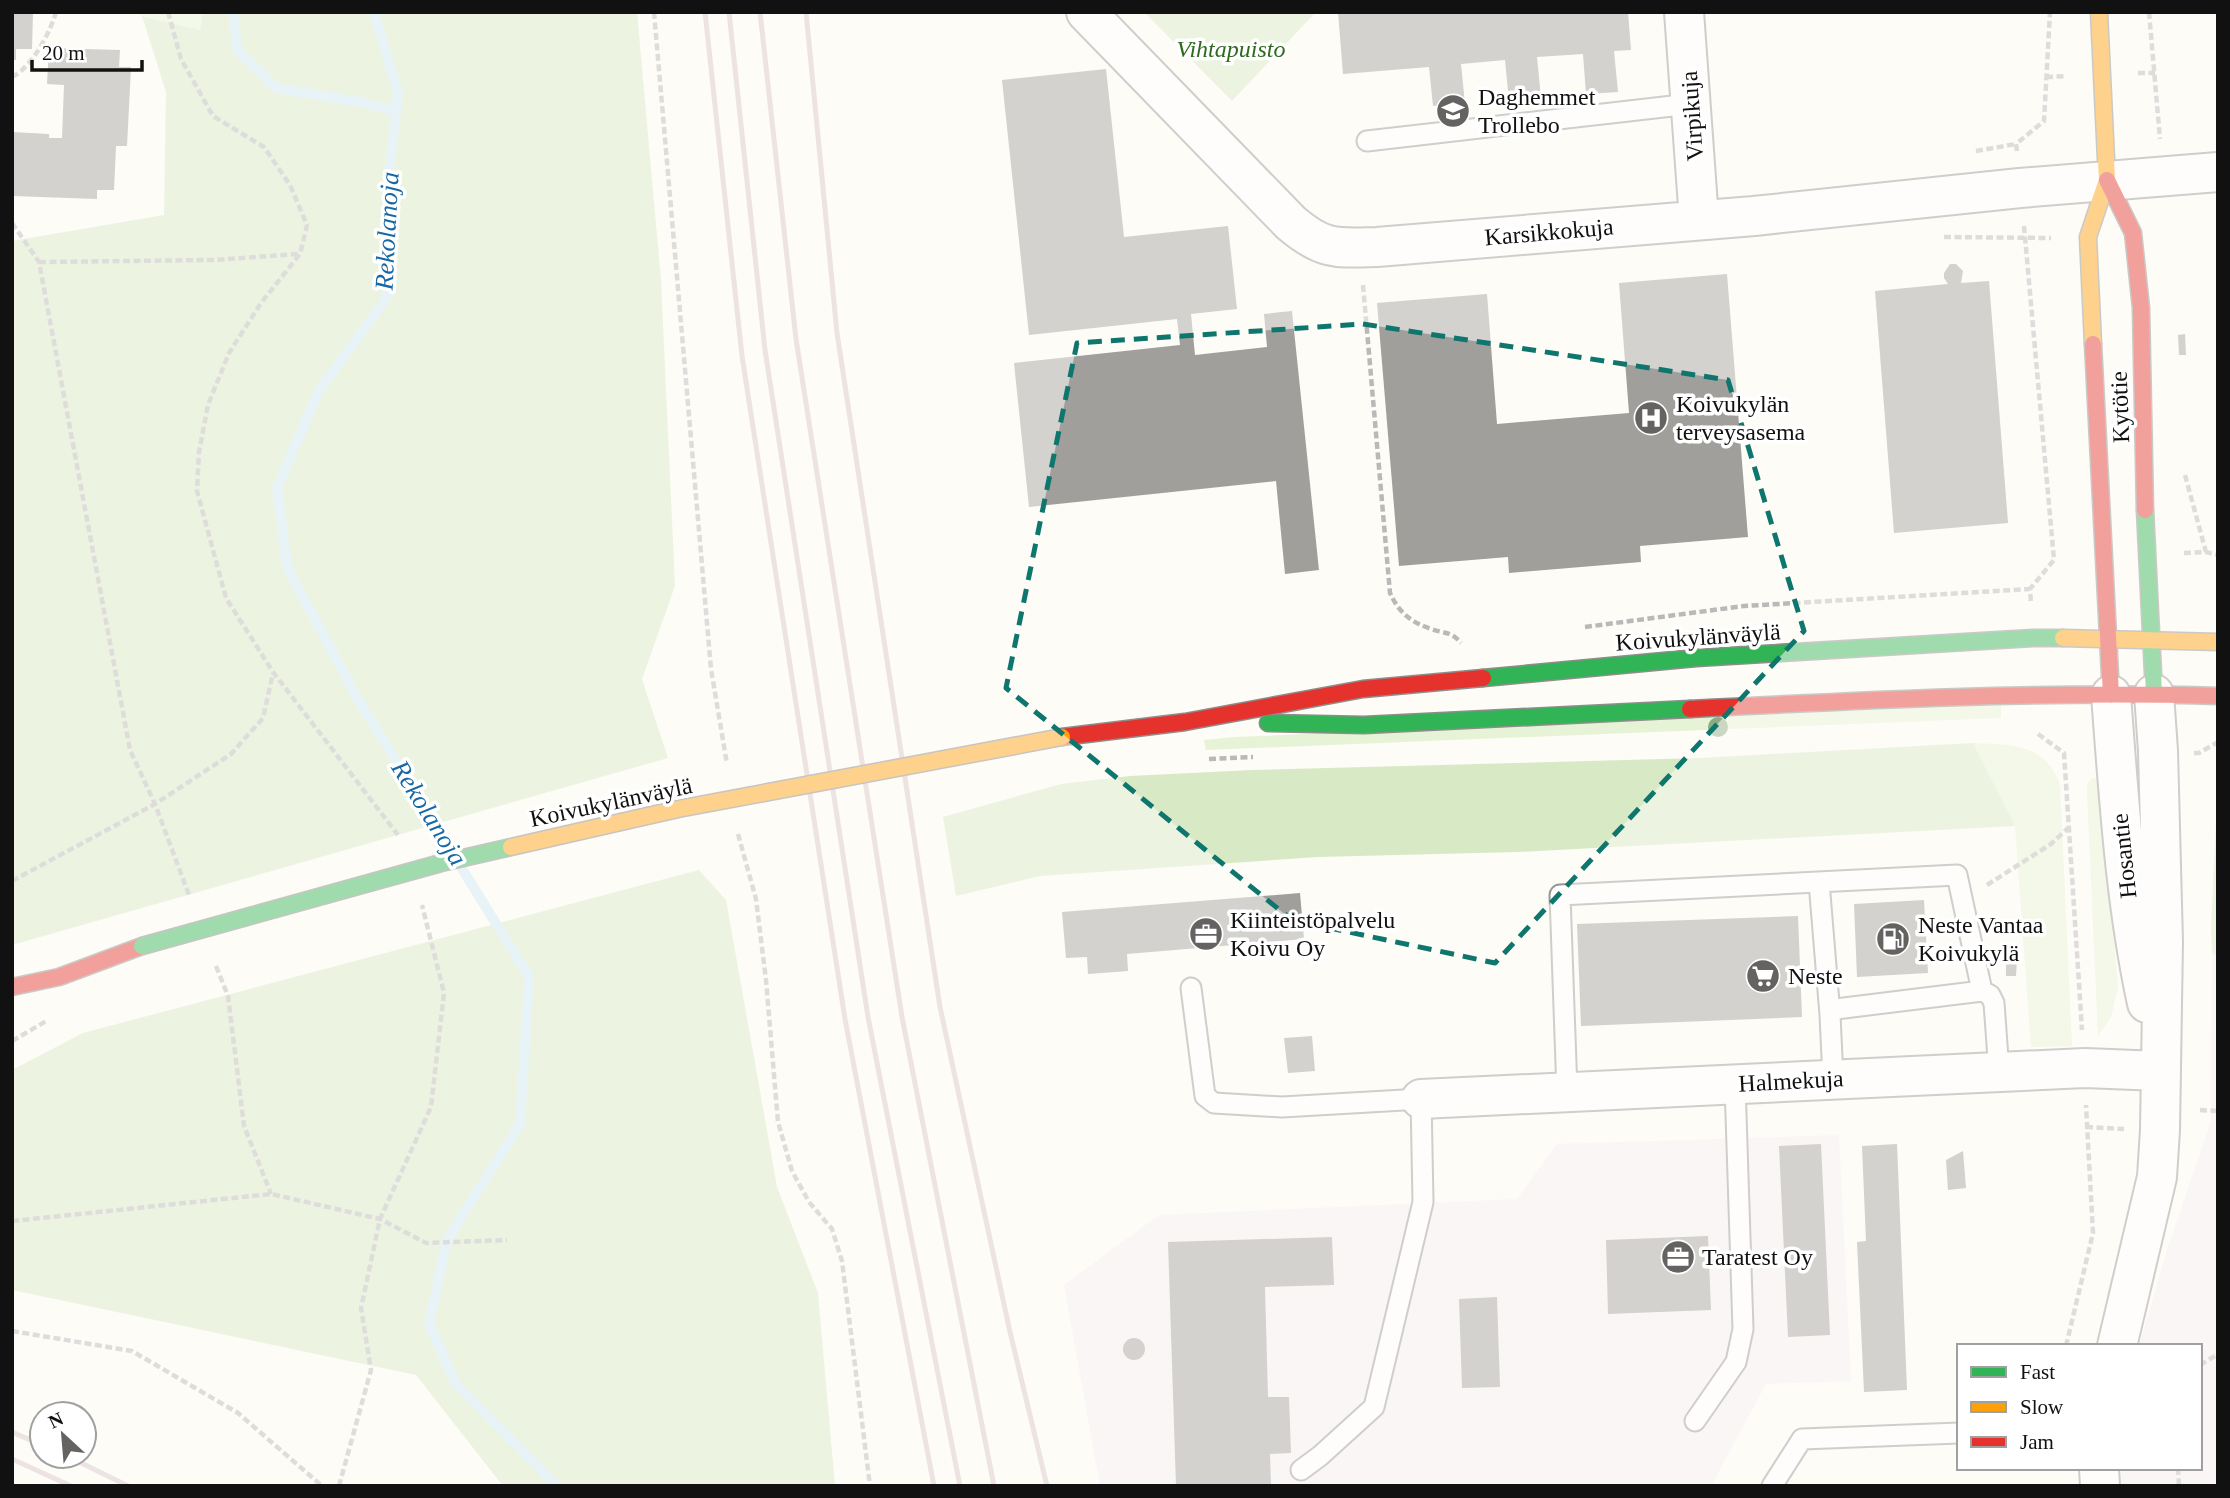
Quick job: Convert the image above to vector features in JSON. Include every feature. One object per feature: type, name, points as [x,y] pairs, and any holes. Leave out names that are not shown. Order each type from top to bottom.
[{"type":"main road","name":"Kytötie","points":[[2099,12],[2107,180],[2088,237],[2107,638]]},
{"type":"main road","name":"Kytötie","points":[[2107,180],[2133,233],[2141,308],[2146,554],[2151,639]]},
{"type":"main road","name":"Koivukylänväylä","points":[[12,987],[59,977],[142,946],[441,863],[677,809],[1062,737],[1185,722],[1363,689],[1696,658],[2033,638],[2218,642]]},
{"type":"main road","name":"Hosantie","points":[[2107,638],[2111,695]]},
{"type":"main road","name":"Hosantie","points":[[2151,639],[2154,694]]},
{"type":"main road","name":"Koivukylänväylä","points":[[1185,722],[1364,725],[2036,695],[2218,696]]},
{"type":"main road","name":"Koivukylänväylä","points":[[12,1004],[59,977]]},
{"type":"street","name":"Karsikkokuja","points":[[1086,12],[1291,223],[1311,240],[1337,248],[1699,220],[2020,188],[2218,172]]},
{"type":"street","name":"Virpikuja","points":[[1684,12],[1699,220]]},
{"type":"street","name":"Hosantie","points":[[2117,1344],[2157,1177],[2163,942],[2154,694]]},
{"type":"street","name":"Hosantie","points":[[2111,695],[2121,838],[2129,900],[2160,1070]]},
{"type":"street","name":"Halmekuja","points":[[1421,1099],[2085,1068],[2160,1070]]},
{"type":"lane","points":[[1367,141],[1690,104]]},
{"type":"lane","points":[[1567,1092],[1560,895],[1957,875],[1982,991]]},
{"type":"lane","points":[[1819,882],[1833,1079]]},
{"type":"lane","points":[[1191,988],[1205,1096],[1214,1103],[1282,1107],[1421,1099],[1423,1202],[1374,1407],[1301,1470]]},
{"type":"lane","points":[[1830,1015],[1836,1009],[1982,991],[1990,995],[1994,1003],[1999,1072]]},
{"type":"lane","points":[[1695,1421],[1736,1362],[1743,1329],[1735,1084]]},
{"type":"lane","points":[[1772,1486],[1802,1439],[1957,1433]]},
{"type":"path","points":[[12,77],[21,72],[51,30],[56,12]]},
{"type":"path","points":[[168,12],[181,59],[213,116],[264,147],[290,185],[307,225],[300,254],[261,303],[229,353],[208,405],[199,452],[197,491],[226,597],[273,673],[398,835]]},
{"type":"path","points":[[653,12],[711,669],[727,766]]},
{"type":"path","points":[[1964,153],[2016,144],[2044,121],[2050,12]]},
{"type":"path","points":[[2016,144],[2054,560],[2030,589],[2033,638]]},
{"type":"path","points":[[12,223],[39,262],[130,750],[155,804],[189,895]]},
{"type":"path","points":[[39,262],[214,260],[300,254]]},
{"type":"path","points":[[1363,280],[1390,593],[1396,606],[1407,618],[1431,629],[1453,634],[1462,643]]},
{"type":"path","points":[[12,881],[155,804],[231,754],[263,718],[273,673]]},
{"type":"path","points":[[2036,695],[2038,734],[2064,753],[2093,1233],[2066,1344]]},
{"type":"path","points":[[736,821],[756,899],[778,1122],[792,1171],[809,1202],[832,1229],[842,1261],[870,1486]]},
{"type":"path","points":[[2008,873],[2051,844],[2069,827]]},
{"type":"path","points":[[339,1486],[371,1370],[361,1308],[380,1219],[431,1107],[444,993],[420,899]]},
{"type":"path","points":[[214,958],[228,996],[244,1126],[271,1194]]},
{"type":"path","points":[[2200,1110],[2218,1111]]},
{"type":"path","points":[[12,1221],[271,1194],[380,1219],[426,1243],[507,1240]]},
{"type":"path","points":[[12,1331],[132,1351],[238,1413],[322,1486]]},
{"type":"path","points":[[2202,1364],[2218,1354]]},
{"type":"highlighted area","points":[[1363,324],[1728,380],[1804,631],[1495,963],[1292,920],[1006,688],[1077,343]]},
{"type":"shaded area","points":[[2212,953],[2218,953],[2218,1486],[2119,1486],[2118,1470],[2202,1470],[2202,1344],[2140,1344],[2167,1250],[2211,1121]]},
{"type":"shaded area","points":[[1839,1135],[1851,1381],[1766,1384],[1711,1486],[1100,1486],[1064,1285],[1159,1215],[1517,1199],[1557,1144]]},
{"type":"green space","points":[[128,12],[203,12],[200,30]]},
{"type":"green space","points":[[203,12],[637,12],[661,280],[675,586],[642,679],[668,758],[12,945],[12,241],[164,215],[166,92],[142,16],[200,30]]},
{"type":"green space","name":"Vihtapuisto","points":[[1144,12],[1316,12],[1232,101]]},
{"type":"green space","points":[[2001,704],[2001,718],[1206,750],[1204,740],[1235,737]]},
{"type":"green space","points":[[1973,743],[2013,746],[2036,754],[2053,771],[2060,784],[2072,1046],[2031,1047],[2015,826]]},
{"type":"green space","points":[[1973,743],[2015,826],[1518,852],[1318,857],[1040,876],[956,896],[943,817],[1061,784],[1130,776],[1252,770],[1700,758]]},
{"type":"green space","points":[[2100,777],[2118,988],[2111,1017],[2098,1036],[2087,785],[2091,779]]},
{"type":"green space","points":[[2218,779],[2218,956],[2212,953],[2211,929]]},
{"type":"green space","points":[[699,870],[726,900],[777,1187],[818,1293],[835,1486],[503,1486],[416,1375],[12,1290],[12,1070],[83,1033]]},
{"type":"building","points":[[12,12],[33,12],[32,49],[16,49],[16,60],[12,60]]},
{"type":"building","points":[[1338,12],[1628,12],[1631,50],[1614,51],[1618,92],[1586,94],[1583,54],[1537,57],[1541,98],[1509,101],[1505,60],[1461,64],[1465,104],[1433,106],[1429,67],[1343,74]]},
{"type":"building","points":[[49,48],[120,50],[119,67],[131,67],[127,146],[116,146],[114,190],[97,190],[97,199],[13,196],[12,132],[49,134],[49,138],[62,138],[64,85],[47,84]]},
{"type":"building","points":[[1106,69],[1124,237],[1228,226],[1237,309],[1191,314],[1195,355],[1267,347],[1264,314],[1292,311],[1319,570],[1285,574],[1276,481],[1029,507],[1014,363],[1180,345],[1177,319],[1029,335],[1002,80]]},
{"type":"building","points":[[1950,264],[1956,264],[1963,271],[1961,283],[1989,281],[2008,523],[1894,533],[1875,291],[1948,284],[1944,273]]},
{"type":"building","name":"Koivukylän terveysasema","points":[[1727,274],[1748,537],[1640,546],[1641,562],[1509,573],[1508,557],[1399,566],[1377,303],[1487,294],[1497,424],[1629,413],[1619,283]]},
{"type":"building","points":[[2185,334],[2186,355],[2179,355],[2178,335]]},
{"type":"building","points":[[1300,893],[1304,939],[1127,954],[1128,971],[1088,974],[1087,957],[1066,958],[1062,912]]},
{"type":"building","points":[[1924,900],[1928,973],[1857,977],[1854,904]]},
{"type":"building","points":[[1798,916],[1802,1017],[1581,1026],[1577,924]]},
{"type":"building","points":[[2006,958],[2017,959],[2016,976],[2006,976]]},
{"type":"building","points":[[1312,1036],[1315,1071],[1288,1073],[1284,1038]]},
{"type":"building","points":[[1821,1144],[1830,1335],[1788,1337],[1779,1146]]},
{"type":"building","points":[[1897,1144],[1907,1390],[1864,1392],[1857,1242],[1866,1241],[1862,1146]]},
{"type":"building","points":[[1963,1151],[1966,1188],[1948,1190],[1946,1160]]},
{"type":"building","points":[[1708,1236],[1711,1310],[1608,1314],[1606,1240]]},
{"type":"building","points":[[1332,1237],[1334,1285],[1265,1287],[1268,1397],[1289,1397],[1291,1453],[1270,1454],[1271,1486],[1176,1486],[1168,1242]]},
{"type":"building","points":[[1497,1297],[1500,1387],[1462,1388],[1459,1299]]},
{"type":"building","points":[[1134,1338],[1142,1341],[1145,1349],[1142,1357],[1134,1360],[1126,1357],[1123,1349],[1126,1341]]},
{"type":"waterway","name":"Rekolanoja","points":[[233,12],[237,50],[276,88],[396,111]]},
{"type":"waterway","name":"Rekolanoja","points":[[374,12],[398,93],[387,191],[387,298],[319,390],[277,488],[287,567],[356,696],[453,853]]},
{"type":"waterway","name":"Rekolanoja","points":[[461,867],[529,977],[520,1124],[447,1240],[429,1324],[456,1384],[557,1486]]},
{"type":"railway","points":[[705,12],[742,356],[845,1019],[934,1486]]},
{"type":"railway","points":[[729,12],[765,350],[868,1017],[960,1486]]},
{"type":"railway","points":[[760,12],[796,339],[902,1017],[994,1486]]},
{"type":"railway","points":[[806,12],[837,333],[940,1007],[1010,1332],[1047,1486]]},
{"type":"railway","points":[[12,1432],[28,1439]]},
{"type":"railway","points":[[12,1459],[71,1486]]},
{"type":"railway","points":[[95,1470],[128,1486]]},
{"type":"traffic: fast","points":[[2145,510],[2154,694]]},
{"type":"traffic: fast","points":[[1483,678],[1696,658],[2063,638]]},
{"type":"traffic: fast","points":[[1268,723],[1364,725],[1690,709]]},
{"type":"traffic: fast","points":[[142,946],[441,863],[511,847]]},
{"type":"traffic: slow","points":[[2093,344],[2088,237],[2107,180],[2099,12]]},
{"type":"traffic: slow","points":[[2063,638],[2218,642]]},
{"type":"traffic: slow","points":[[511,847],[678,809],[1062,737]]},
{"type":"traffic: jam","points":[[2107,180],[2133,233],[2141,308],[2145,510]]},
{"type":"traffic: jam","points":[[2093,344],[2111,695]]},
{"type":"traffic: jam","points":[[1062,737],[1185,722],[1363,689],[1483,678]]},
{"type":"traffic: jam","points":[[1690,709],[2020,696],[2218,696]]},
{"type":"traffic: jam","points":[[12,987],[59,977],[142,946]]},
{"type":"place","name":"Daghemmet Trollebo","points":[[1453,111]]},
{"type":"place","name":"Koivukylän terveysasema","points":[[1651,418]]},
{"type":"place","name":"Kiinteistöpalvelu Koivu Oy","points":[[1206,934]]},
{"type":"place","name":"Neste Vantaa Koivukylä","points":[[1893,939]]},
{"type":"place","name":"Neste","points":[[1763,976]]},
{"type":"place","name":"Taratest Oy","points":[[1678,1257]]}]
